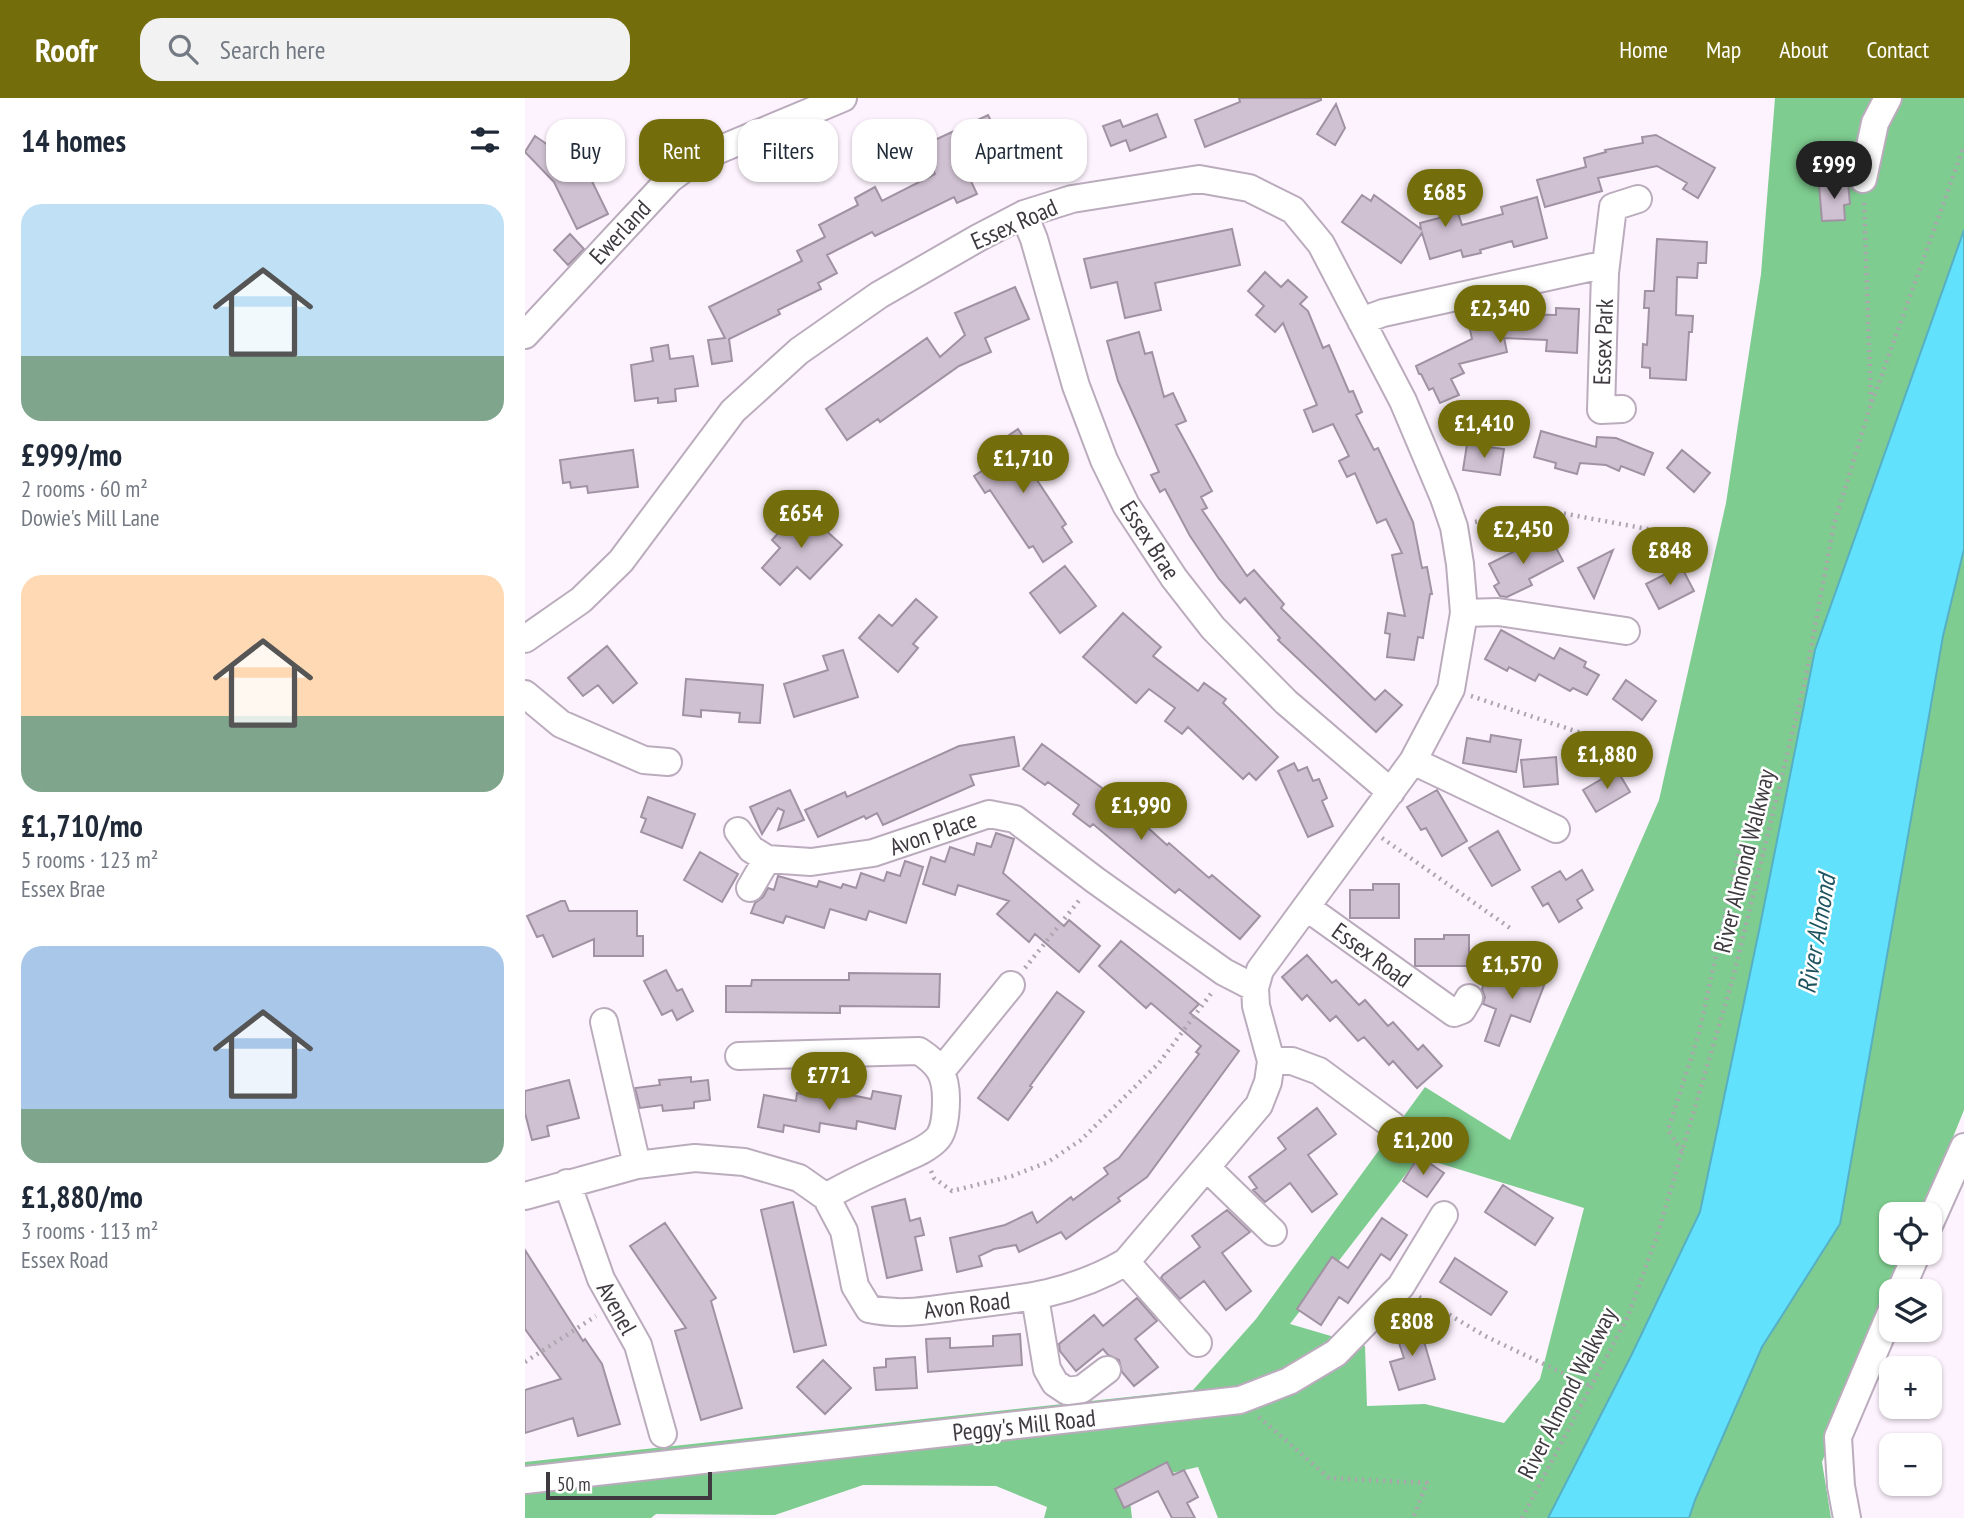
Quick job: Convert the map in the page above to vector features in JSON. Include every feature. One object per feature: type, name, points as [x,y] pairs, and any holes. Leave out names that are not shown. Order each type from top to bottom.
[{"type":"street","name":"Ewerland","points":[[525,335],[670,179],[697,159],[843,98]]},
{"type":"street","points":[[1863,179],[1875,123],[1888,98]]},
{"type":"street","name":"Essex Road","points":[[525,639],[581,600],[621,561],[733,411],[799,351],[879,295],[1024,214],[1072,199],[1199,179],[1249,188],[1293,210],[1321,244],[1403,401],[1454,527],[1464,613],[1451,689],[1413,761],[1260,970],[1255,988]]},
{"type":"street","name":"Essex Park","points":[[1602,412],[1605,273],[1613,207],[1638,199]]},
{"type":"street","name":"Essex Brae","points":[[1024,214],[1034,239],[1076,386],[1104,460],[1133,515],[1174,579],[1213,628],[1286,702],[1391,792]]},
{"type":"street","name":"Essex Park","points":[[1361,321],[1383,313],[1593,267],[1605,273]]},
{"type":"street","points":[[1464,613],[1498,612],[1626,631]]},
{"type":"street","points":[[525,694],[561,724],[644,760],[668,762]]},
{"type":"street","points":[[1413,761],[1556,829]]},
{"type":"street","name":"Avon Place","points":[[767,859],[811,862],[873,853],[989,814],[1015,819],[1224,972],[1255,988]]},
{"type":"street","points":[[739,831],[751,849],[767,859],[750,888]]},
{"type":"street","name":"Essex Road","points":[[1307,907],[1454,1013],[1462,1010],[1469,998]]},
{"type":"street","name":"Avon Road","points":[[525,1196],[637,1165],[695,1158],[744,1162],[799,1178],[825,1197],[844,1231],[855,1286],[869,1309],[893,1314],[1035,1297],[1090,1281],[1126,1262],[1259,1105],[1268,1082],[1271,1061],[1256,1006],[1255,988]]},
{"type":"street","points":[[942,1070],[1004,990]]},
{"type":"street","points":[[604,1022],[637,1165]]},
{"type":"street","points":[[751,1060],[919,1051],[942,1070],[946,1103],[943,1127],[937,1139],[921,1150],[825,1197]]},
{"type":"street","points":[[1271,1061],[1292,1061],[1319,1071],[1392,1125]]},
{"type":"street","points":[[1939,1202],[1964,1147]]},
{"type":"street","points":[[1207,1168],[1273,1232]]},
{"type":"street","name":"Avenel","points":[[567,1183],[601,1279],[638,1345],[663,1434]]},
{"type":"street","name":"Peggy's Mill Road","points":[[525,1480],[1240,1400],[1289,1381],[1336,1353],[1401,1286],[1444,1215]]},
{"type":"street","points":[[1126,1262],[1198,1343]]},
{"type":"street","points":[[1035,1297],[1047,1369],[1055,1383],[1067,1391],[1082,1388],[1107,1370]]},
{"type":"street","points":[[1847,1518],[1841,1486],[1838,1437],[1879,1341]]},
{"type":"path","points":[[1871,404],[1964,146]]},
{"type":"path","name":"River Almond Walkway","points":[[1522,1518],[1628,1316],[1657,1236],[1733,978],[1805,681],[1834,524],[1871,404],[1863,179]]},
{"type":"path","points":[[1454,527],[1534,508],[1653,530]]},
{"type":"path","points":[[1451,689],[1590,736]]},
{"type":"path","points":[[1366,827],[1510,928]]},
{"type":"path","points":[[1682,1151],[1668,1130],[1699,1033],[1740,846],[1764,853]]},
{"type":"path","points":[[1004,990],[1095,880]]},
{"type":"path","points":[[921,1150],[934,1178],[952,1191],[1012,1176],[1048,1162],[1081,1140],[1159,1063],[1213,993],[1224,972]]},
{"type":"path","points":[[1401,1286],[1487,1337],[1592,1387]]},
{"type":"path","points":[[525,1362],[614,1304]]},
{"type":"path","points":[[1240,1400],[1329,1478],[1427,1483],[1413,1518]]},
{"type":"green space","points":[[1775,98],[1964,98],[1964,230],[1815,650],[1700,1212],[1631,1356],[1548,1518],[1218,1518],[1198,1467],[1128,1483],[1132,1518],[1044,1518],[1047,1507],[996,1486],[863,1485],[775,1515],[656,1514],[651,1518],[525,1518],[525,1462],[1193,1390],[1256,1319],[1425,1087],[1510,1140],[1659,800],[1726,503],[1761,274]],"holes":[[[1419,1157],[1584,1208],[1540,1379],[1504,1423],[1425,1404],[1367,1406],[1365,1346],[1290,1324]]]},
{"type":"green space","points":[[1964,549],[1964,1110],[1927,1202],[1879,1202],[1879,1265],[1900,1265],[1895,1279],[1879,1279],[1879,1318],[1822,1462],[1831,1518],[1689,1518],[1762,1347],[1840,1224],[1943,636]]},
{"type":"water","name":"River Almond","points":[[1964,230],[1964,549],[1943,636],[1840,1224],[1762,1347],[1689,1518],[1548,1518],[1631,1356],[1700,1212],[1815,650]]},
{"type":"building","points":[[1239,98],[1321,100],[1205,147],[1195,120],[1240,102]]},
{"type":"building","points":[[1336,104],[1345,128],[1335,145],[1317,134]]},
{"type":"building","points":[[1157,114],[1166,137],[1130,151],[1126,140],[1111,146],[1103,126],[1120,120],[1123,127]]},
{"type":"building","points":[[951,132],[951,182],[971,182],[977,194],[957,203],[954,197],[875,236],[872,232],[827,255],[837,273],[818,283],[821,289],[778,310],[780,314],[729,339],[732,361],[712,364],[708,340],[725,338],[709,307],[802,261],[797,251],[825,237],[819,225],[858,205],[855,198],[875,187],[882,201],[919,182],[937,182],[937,139]]},
{"type":"building","points":[[1656,135],[1715,168],[1698,198],[1683,189],[1687,183],[1657,166],[1598,178],[1602,191],[1545,207],[1537,180],[1586,167],[1584,158],[1606,152],[1605,150],[1643,143],[1642,137]]},
{"type":"building","points":[[535,136],[546,144],[546,174],[525,152]]},
{"type":"building","points":[[554,182],[592,182],[608,214],[577,229]]},
{"type":"building","points":[[1848,183],[1850,204],[1844,205],[1845,220],[1822,221],[1819,185]]},
{"type":"building","points":[[1362,195],[1371,201],[1374,195],[1421,229],[1420,223],[1458,213],[1462,225],[1503,214],[1501,207],[1537,197],[1547,238],[1514,247],[1512,241],[1463,257],[1461,250],[1430,259],[1422,233],[1401,263],[1342,222]]},
{"type":"building","points":[[1232,229],[1240,265],[1155,283],[1161,310],[1125,318],[1117,282],[1091,288],[1084,259]]},
{"type":"building","points":[[570,234],[584,249],[568,265],[554,250]]},
{"type":"building","points":[[1657,239],[1707,242],[1706,263],[1698,263],[1697,278],[1677,277],[1676,315],[1693,316],[1692,332],[1689,332],[1686,380],[1650,378],[1650,368],[1642,367],[1643,344],[1647,345],[1649,308],[1644,308],[1645,291],[1654,291]]},
{"type":"building","points":[[1265,272],[1281,287],[1288,280],[1307,297],[1300,304],[1308,311],[1323,348],[1329,345],[1349,392],[1353,391],[1362,412],[1356,415],[1374,450],[1378,448],[1413,522],[1422,568],[1427,567],[1432,594],[1423,638],[1418,637],[1414,660],[1387,657],[1390,634],[1385,633],[1388,613],[1405,616],[1392,555],[1402,553],[1386,519],[1377,523],[1355,473],[1347,477],[1339,461],[1349,456],[1333,424],[1313,432],[1304,410],[1317,405],[1283,323],[1275,332],[1256,315],[1264,306],[1248,291]]},
{"type":"building","points":[[1015,287],[1029,319],[985,338],[991,352],[959,366],[880,422],[878,419],[847,440],[826,409],[927,338],[940,357],[965,335],[955,313]]},
{"type":"building","points":[[1556,308],[1579,309],[1577,353],[1546,351],[1547,340],[1504,338],[1507,352],[1459,364],[1464,373],[1451,379],[1459,395],[1440,403],[1433,388],[1429,390],[1419,374],[1416,366],[1472,339],[1469,325],[1513,314],[1556,315]]},
{"type":"building","points":[[1139,332],[1145,354],[1152,352],[1164,397],[1173,393],[1186,421],[1176,425],[1212,491],[1201,497],[1207,508],[1202,510],[1247,576],[1254,570],[1284,604],[1281,608],[1375,700],[1385,690],[1402,705],[1376,732],[1278,640],[1280,638],[1245,598],[1240,603],[1219,579],[1190,536],[1165,489],[1160,492],[1151,475],[1159,472],[1118,381],[1107,341]]},
{"type":"building","points":[[668,345],[670,359],[693,356],[698,386],[675,389],[676,401],[658,403],[658,398],[635,401],[631,365],[653,361],[651,348]]},
{"type":"building","points":[[1018,429],[1045,470],[1035,477],[1066,524],[1062,527],[1072,542],[1043,562],[1033,546],[1029,548],[990,490],[985,493],[974,476],[988,467],[980,455]]},
{"type":"building","points":[[1541,431],[1596,447],[1597,437],[1616,438],[1653,453],[1644,475],[1621,466],[1619,471],[1606,465],[1580,463],[1577,474],[1555,468],[1556,463],[1534,457]]},
{"type":"building","points":[[1467,444],[1504,449],[1500,475],[1463,470]]},
{"type":"building","points":[[633,450],[638,487],[588,493],[587,486],[571,488],[570,482],[563,483],[560,460]]},
{"type":"building","points":[[1682,450],[1710,473],[1694,492],[1667,468]]},
{"type":"building","points":[[811,517],[842,545],[810,579],[797,567],[780,585],[762,568],[780,548],[772,540],[791,519],[800,528]]},
{"type":"building","points":[[1531,536],[1538,549],[1553,542],[1563,561],[1529,579],[1532,585],[1507,597],[1500,596],[1494,586],[1499,583],[1489,564],[1513,552],[1510,547]]},
{"type":"building","points":[[1613,550],[1594,598],[1578,568]]},
{"type":"building","points":[[1065,566],[1096,606],[1060,633],[1030,593]]},
{"type":"building","points":[[1681,566],[1694,591],[1659,609],[1646,584]]},
{"type":"building","points":[[916,599],[937,617],[913,644],[918,648],[898,672],[859,638],[879,615],[892,626]]},
{"type":"building","points":[[1123,613],[1161,647],[1153,656],[1198,691],[1204,683],[1226,699],[1223,703],[1278,757],[1256,780],[1249,773],[1243,779],[1188,727],[1182,734],[1165,721],[1175,708],[1149,689],[1136,703],[1083,657]]},
{"type":"building","points":[[1501,630],[1554,659],[1560,648],[1586,662],[1584,667],[1599,675],[1587,695],[1573,688],[1570,691],[1539,674],[1535,681],[1509,667],[1507,671],[1485,659]]},
{"type":"building","points":[[607,646],[637,683],[613,703],[598,685],[583,696],[568,678]]},
{"type":"building","points":[[843,650],[858,697],[794,717],[784,684],[828,670],[823,656]]},
{"type":"building","points":[[686,679],[763,685],[760,723],[739,722],[740,713],[701,710],[701,717],[683,715]]},
{"type":"building","points":[[1626,680],[1656,701],[1642,720],[1613,699]]},
{"type":"building","points":[[1491,735],[1521,740],[1516,772],[1463,763],[1467,738],[1490,742]]},
{"type":"building","points":[[1014,737],[1019,766],[970,775],[974,785],[883,825],[877,813],[866,819],[864,816],[818,837],[805,810],[845,792],[847,797],[959,746]]},
{"type":"building","points":[[1042,744],[1113,796],[1167,845],[1169,843],[1209,878],[1212,875],[1260,916],[1240,939],[1179,889],[1175,893],[1093,824],[1090,827],[1073,814],[1079,805],[1048,782],[1045,785],[1023,769]]},
{"type":"building","points":[[1556,757],[1558,784],[1524,787],[1521,760]]},
{"type":"building","points":[[1294,763],[1298,771],[1307,767],[1313,781],[1319,779],[1327,798],[1322,801],[1333,826],[1308,837],[1278,771]]},
{"type":"building","points":[[1617,770],[1630,792],[1596,812],[1583,790]]},
{"type":"building","points":[[790,790],[804,820],[778,830],[784,811],[778,808],[762,834],[750,807]]},
{"type":"building","points":[[1437,790],[1467,841],[1442,856],[1426,828],[1421,830],[1407,807]]},
{"type":"building","points":[[648,797],[695,814],[682,848],[641,832],[646,819],[641,817]]},
{"type":"building","points":[[1498,831],[1520,870],[1492,886],[1469,848]]},
{"type":"building","points":[[996,833],[1014,839],[1003,873],[1064,926],[1069,920],[1100,946],[1079,972],[1035,934],[1029,942],[997,914],[1009,901],[958,885],[955,895],[923,884],[931,857],[945,862],[950,847],[974,855],[977,843],[991,847]]},
{"type":"building","points":[[700,852],[738,874],[722,902],[684,880]]},
{"type":"building","points":[[905,861],[923,867],[906,923],[869,911],[866,920],[830,909],[824,928],[786,916],[783,923],[751,913],[755,903],[763,897],[768,888],[774,890],[778,876],[817,887],[819,881],[841,888],[843,884],[856,888],[861,873],[884,881],[887,872],[900,876]]},
{"type":"building","points":[[1582,870],[1593,890],[1577,900],[1582,908],[1559,922],[1548,903],[1543,906],[1532,887],[1560,871],[1566,880]]},
{"type":"building","points":[[1373,884],[1399,884],[1399,918],[1350,918],[1350,890],[1373,890]]},
{"type":"building","points":[[565,901],[569,911],[637,911],[637,936],[643,936],[643,956],[594,956],[594,939],[553,957],[543,935],[537,937],[527,916]]},
{"type":"building","points":[[1444,935],[1469,935],[1469,966],[1415,966],[1415,939],[1444,939]]},
{"type":"building","points":[[1121,941],[1199,1004],[1190,1013],[1239,1051],[1147,1177],[1118,1198],[1120,1201],[1066,1239],[1061,1232],[1019,1252],[1016,1245],[994,1249],[979,1256],[982,1266],[957,1272],[950,1238],[1005,1225],[1032,1212],[1037,1223],[1071,1197],[1073,1200],[1108,1174],[1104,1168],[1119,1158],[1199,1054],[1196,1052],[1201,1046],[1151,1003],[1146,1008],[1099,966]]},
{"type":"building","points":[[1307,955],[1332,983],[1336,980],[1359,1005],[1365,1000],[1388,1026],[1393,1022],[1418,1050],[1423,1045],[1442,1066],[1417,1088],[1393,1061],[1389,1065],[1364,1037],[1358,1041],[1336,1016],[1330,1021],[1307,995],[1302,1000],[1282,977]]},
{"type":"building","points":[[1526,966],[1548,975],[1530,1022],[1511,1015],[1499,1046],[1485,1041],[1496,1009],[1483,1004],[1485,997],[1482,989],[1486,976],[1518,988]]},
{"type":"building","points":[[666,970],[677,991],[682,989],[693,1011],[677,1020],[672,1010],[662,1015],[644,981]]},
{"type":"building","points":[[849,973],[940,974],[939,1007],[840,1006],[840,1013],[726,1012],[726,986],[751,986],[752,980],[849,980]]},
{"type":"building","points":[[1057,992],[1084,1012],[1008,1120],[978,1098]]},
{"type":"building","points":[[691,1077],[691,1082],[708,1080],[710,1100],[694,1102],[694,1108],[663,1111],[662,1105],[640,1108],[635,1088],[660,1085],[659,1080]]},
{"type":"building","points":[[569,1080],[579,1118],[547,1126],[549,1136],[532,1140],[525,1113],[525,1091]]},
{"type":"building","points":[[873,1091],[901,1096],[895,1129],[857,1121],[856,1129],[820,1123],[819,1132],[784,1125],[783,1132],[758,1127],[764,1095],[796,1101],[797,1093],[834,1100],[836,1092],[871,1099]]},
{"type":"building","points":[[1317,1108],[1336,1134],[1308,1155],[1337,1194],[1312,1212],[1290,1183],[1265,1202],[1253,1190],[1257,1188],[1249,1177],[1286,1149],[1278,1138]]},
{"type":"building","points":[[1419,1156],[1444,1173],[1427,1197],[1403,1181]]},
{"type":"building","points":[[1503,1185],[1553,1218],[1535,1245],[1485,1212]]},
{"type":"building","points":[[905,1199],[910,1221],[920,1218],[924,1235],[915,1237],[922,1270],[887,1278],[872,1207]]},
{"type":"building","points":[[793,1202],[826,1345],[794,1352],[761,1210]]},
{"type":"building","points":[[1227,1210],[1250,1232],[1222,1253],[1251,1291],[1226,1310],[1204,1281],[1180,1299],[1161,1278],[1200,1247],[1192,1236]]},
{"type":"building","points":[[1382,1218],[1407,1235],[1390,1260],[1381,1254],[1348,1303],[1339,1297],[1321,1325],[1297,1309],[1332,1257],[1348,1268]]},
{"type":"building","points":[[665,1223],[716,1298],[711,1301],[742,1408],[701,1420],[675,1331],[686,1328],[630,1246]]},
{"type":"building","points":[[525,1250],[583,1341],[585,1339],[602,1364],[620,1424],[578,1436],[573,1418],[525,1433],[525,1390],[561,1379],[525,1329]]},
{"type":"building","points":[[1455,1258],[1507,1292],[1491,1315],[1440,1282]]},
{"type":"building","points":[[1137,1298],[1157,1321],[1135,1339],[1158,1367],[1134,1386],[1122,1372],[1119,1360],[1108,1355],[1103,1349],[1076,1371],[1060,1351],[1059,1344],[1094,1315],[1103,1326]]},
{"type":"building","points":[[1418,1321],[1435,1379],[1399,1390],[1390,1362],[1404,1358],[1394,1328]]},
{"type":"building","points":[[1020,1334],[1022,1365],[928,1372],[926,1339],[950,1338],[950,1348],[993,1346],[993,1336]]},
{"type":"building","points":[[915,1357],[917,1388],[876,1390],[874,1368],[886,1367],[886,1359]]},
{"type":"building","points":[[823,1360],[851,1388],[825,1414],[797,1387]]},
{"type":"building","points":[[1167,1462],[1173,1475],[1184,1470],[1198,1497],[1187,1503],[1195,1518],[1172,1518],[1158,1491],[1124,1508],[1115,1489]]}]
